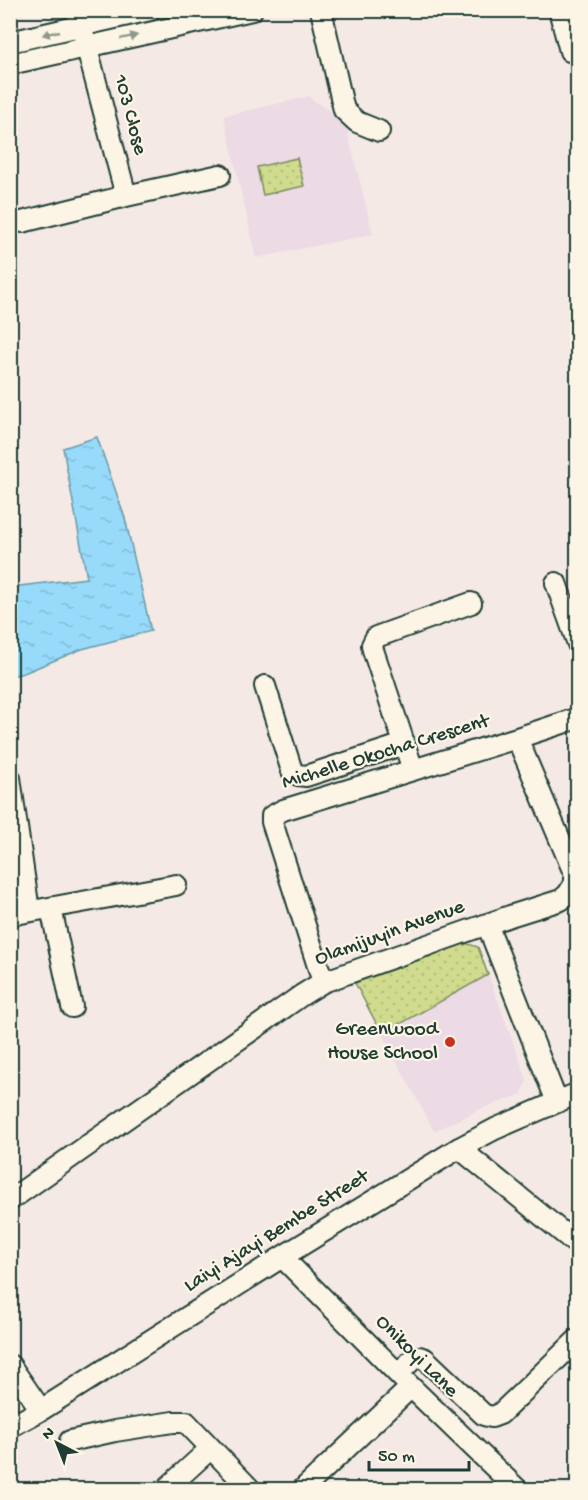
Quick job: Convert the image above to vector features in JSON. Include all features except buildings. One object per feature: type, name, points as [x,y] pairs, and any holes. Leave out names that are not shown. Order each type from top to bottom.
[{"type":"street","points":[[10,42],[79,18],[150,10]]},
{"type":"street","points":[[10,64],[252,10]]},
{"type":"street","points":[[321,10],[344,110],[357,122],[379,131]]},
{"type":"street","points":[[559,10],[570,51]]},
{"type":"street","name":"103 Close","points":[[79,18],[126,196]]},
{"type":"street","points":[[22,222],[220,175]]},
{"type":"street","points":[[556,584],[578,644]]},
{"type":"street","points":[[413,770],[373,650],[373,641],[376,637],[471,603]]},
{"type":"street","points":[[265,686],[292,771],[298,775],[306,776],[404,744]]},
{"type":"street","name":"Michelle Okocha Crescent","points":[[323,982],[272,816],[278,812],[578,718]]},
{"type":"street","name":"Olamijuyin Avenue","points":[[10,1200],[323,982],[510,915],[561,900],[568,894],[575,883],[575,875],[517,738]]},
{"type":"street","points":[[10,778],[20,913],[176,885]]},
{"type":"street","points":[[51,908],[72,1006]]},
{"type":"street","points":[[487,924],[557,1102]]},
{"type":"street","name":"Laiyi Ajayi Bembe Street","points":[[10,1427],[41,1410],[459,1148],[495,1128],[578,1093]]},
{"type":"street","points":[[459,1148],[578,1245]]},
{"type":"street","name":"Onikoyi Lane","points":[[282,1257],[404,1380],[518,1490]]},
{"type":"street","points":[[302,1490],[404,1380],[413,1359],[419,1357],[425,1359],[484,1415],[492,1417],[500,1414],[578,1340]]},
{"type":"street","points":[[10,1365],[41,1410]]},
{"type":"street","points":[[70,1441],[116,1431],[186,1422],[251,1490]]},
{"type":"street","points":[[165,1490],[211,1448]]},
{"type":"shaded area","points":[[310,96],[345,122],[373,234],[256,258],[224,116]]},
{"type":"shaded area","name":"Greenwood House School","points":[[465,943],[478,947],[527,1080],[522,1094],[481,1109],[434,1131],[355,983]]},
{"type":"green space","points":[[297,158],[304,186],[263,195],[257,167]]},
{"type":"green space","points":[[465,943],[478,947],[488,975],[382,1034],[355,983]]},
{"type":"water","points":[[97,437],[125,518],[151,631],[82,649],[24,673],[11,676],[11,587],[87,578],[63,448]]},
{"type":"place","name":"Greenwood House School","points":[[450,1042]]}]
